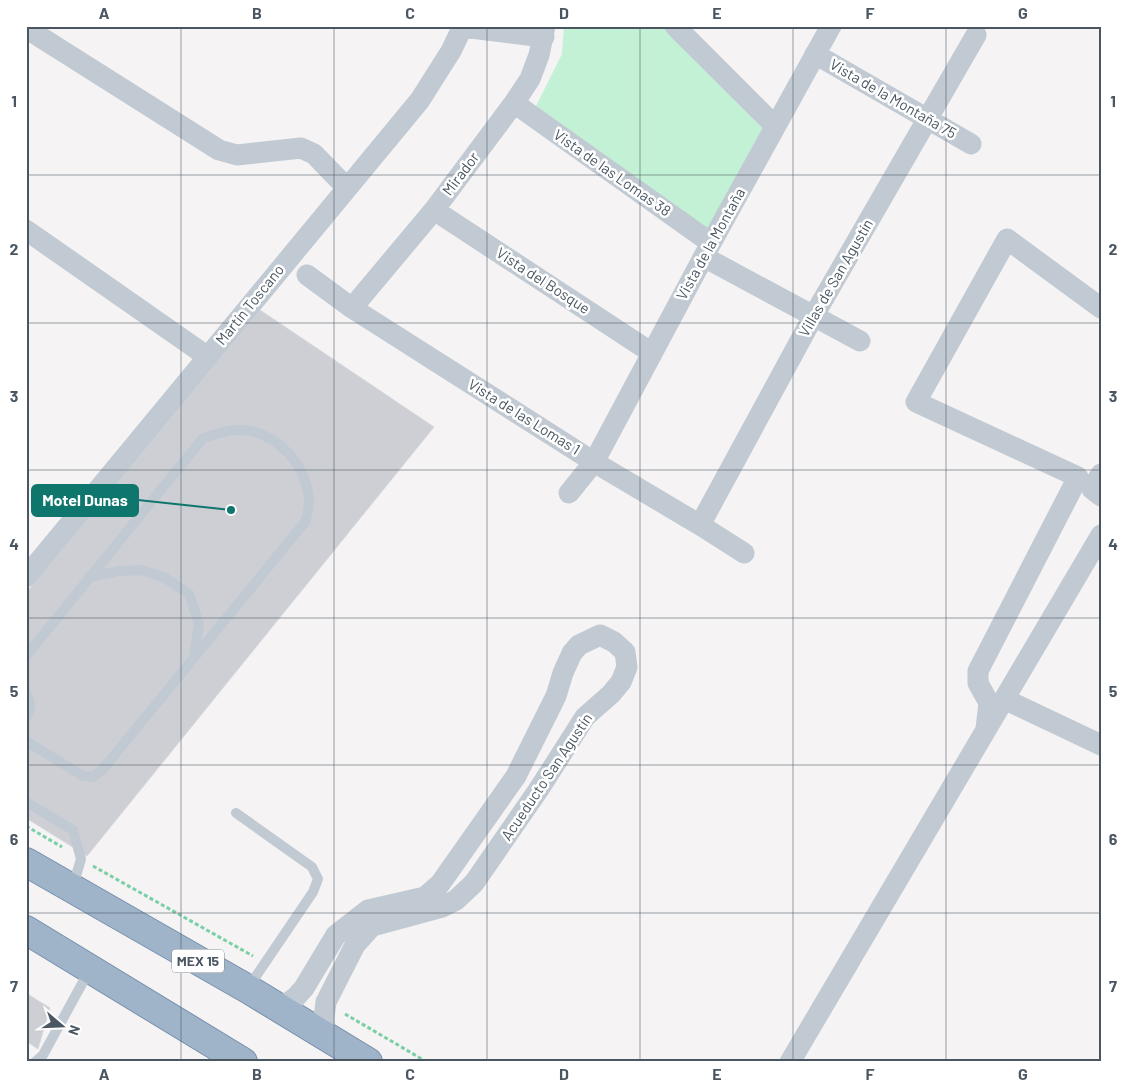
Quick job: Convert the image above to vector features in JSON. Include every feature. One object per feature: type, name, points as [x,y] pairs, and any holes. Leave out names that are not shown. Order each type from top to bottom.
[{"type":"highway","name":"MEX 15","points":[[26,862],[248,989],[368,1062]]},
{"type":"highway","points":[[26,930],[243,1062]]},
{"type":"street","points":[[675,26],[775,126]]},
{"type":"street","name":"Vista de la Montaña","points":[[569,493],[594,462],[831,26]]},
{"type":"street","points":[[463,27],[544,31]]},
{"type":"street","name":"Martín Toscano","points":[[26,577],[420,100],[451,51],[463,27]]},
{"type":"street","points":[[26,28],[219,150],[237,155],[301,148],[314,154],[347,188]]},
{"type":"street","name":"Mirador","points":[[352,308],[434,210],[514,103],[530,79],[539,55],[544,31]]},
{"type":"street","name":"Villas de San Agustín","points":[[700,525],[813,317],[976,35]]},
{"type":"street","name":"Vista de la Montaña 75","points":[[815,54],[971,144]]},
{"type":"street","name":"Vista de las Lomas 38","points":[[514,103],[708,250],[813,317],[860,341]]},
{"type":"street","name":"Vista del Bosque","points":[[434,210],[652,353]]},
{"type":"street","points":[[26,230],[208,357]]},
{"type":"street","points":[[986,729],[988,703],[978,683],[978,671],[1078,478],[916,402],[1007,238],[1101,308]]},
{"type":"street","name":"Vista de las Lomas 1","points":[[307,275],[352,308],[594,462],[744,553]]},
{"type":"street","points":[[1101,474],[1092,489],[1101,496]]},
{"type":"street","points":[[790,1062],[1101,535]]},
{"type":"street","name":"Acueducto San Agustín","points":[[280,1008],[296,997],[304,988],[336,935],[370,918],[425,897],[440,884],[516,776],[556,696],[572,653],[579,645],[600,636],[614,642],[624,652],[627,667],[621,682],[611,694],[585,717],[539,789],[474,883],[456,900],[442,907],[370,918]]},
{"type":"street","points":[[1004,699],[1101,745]]},
{"type":"street","points":[[516,776],[539,789]]},
{"type":"street","points":[[325,1035],[324,1018],[326,1002],[370,918]]},
{"type":"lane","points":[[26,656],[203,438],[240,430],[262,434],[283,446],[296,461],[304,481],[309,503],[305,522],[103,769],[93,777],[83,776],[26,741]]},
{"type":"lane","points":[[89,577],[119,571],[141,570],[165,578],[189,594],[199,624],[194,657]]},
{"type":"lane","points":[[26,693],[31,703],[29,714],[26,717]]},
{"type":"lane","points":[[26,802],[73,830],[81,859],[72,890]]},
{"type":"lane","points":[[236,813],[312,867],[318,879],[313,892],[248,989]]},
{"type":"lane","points":[[35,1062],[44,1055],[91,968]]},
{"type":"path","points":[[26,826],[266,964]]},
{"type":"path","points":[[326,1002],[427,1062]]},
{"type":"green space","points":[[564,26],[662,26],[764,130],[708,230],[536,106],[562,54]]},
{"type":"building","points":[[260,310],[434,427],[87,856],[26,818],[26,593]]},
{"type":"building","points":[[26,993],[50,1008],[38,1049],[26,1041]]},
{"type":"place","name":"Motel Dunas","points":[[231,510]]}]
